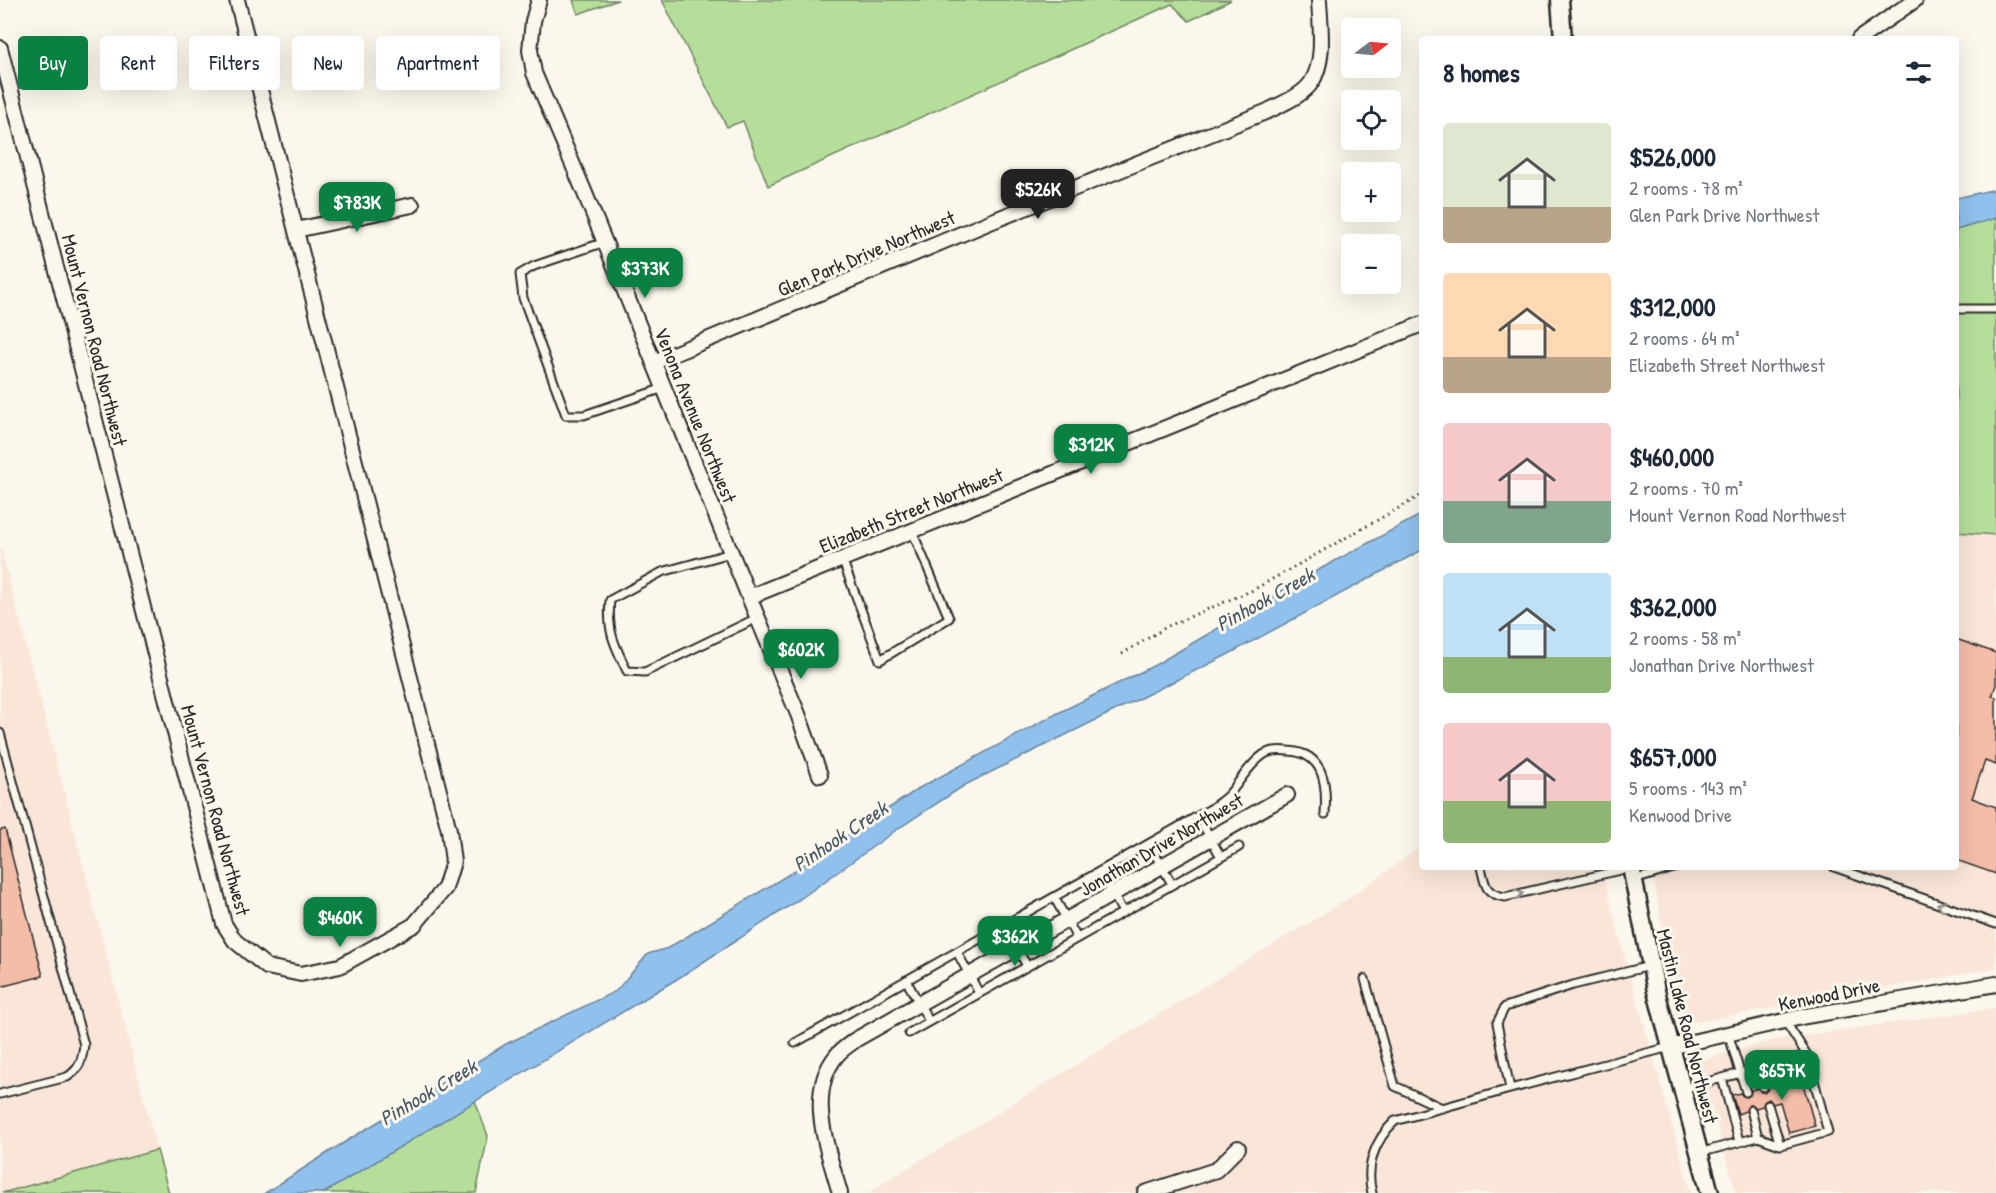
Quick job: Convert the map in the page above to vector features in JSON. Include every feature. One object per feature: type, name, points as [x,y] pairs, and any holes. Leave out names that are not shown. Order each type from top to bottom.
[{"type":"street","name":"Mount Vernon Road Northwest","points":[[0,48],[224,924],[235,941],[267,967],[301,974],[340,966],[414,925],[445,888],[453,862],[449,830],[237,0]]},
{"type":"street","name":"Venona Avenue Northwest","points":[[539,0],[533,21],[530,50],[534,73],[798,714],[820,775]]},
{"type":"street","name":"Glen Park Drive Northwest","points":[[654,362],[990,222],[1268,111],[1294,97],[1311,83],[1319,62],[1319,0]]},
{"type":"street","points":[[1560,0],[1563,36]]},
{"type":"street","points":[[1863,36],[1915,0]]},
{"type":"street","points":[[296,230],[412,205]]},
{"type":"street","name":"Elizabeth Street Northwest","points":[[749,597],[1419,325]]},
{"type":"street","name":"Jonathan Drive Northwest","points":[[840,1193],[822,1125],[822,1101],[826,1073],[837,1055],[855,1040],[919,1003],[1287,795]]},
{"type":"street","name":"Mastin Lake Road Northwest","points":[[1631,872],[1650,966],[1710,1193]]},
{"type":"street","name":"Kenwood Drive","points":[[1670,1047],[1785,1021],[1996,984]]},
{"type":"street","points":[[1145,1193],[1216,1170],[1238,1148]]},
{"type":"lane","points":[[605,242],[534,266],[520,274],[524,298],[566,415],[584,415],[664,388]]},
{"type":"lane","points":[[1959,309],[1996,309]]},
{"type":"lane","points":[[842,559],[880,660],[949,618],[912,531]]},
{"type":"lane","points":[[731,553],[662,572],[610,600],[608,621],[614,645],[627,671],[645,672],[758,618]]},
{"type":"lane","points":[[0,733],[84,1045],[82,1060],[76,1071],[67,1077],[0,1094]]},
{"type":"lane","points":[[795,1043],[1198,816],[1229,795],[1246,770],[1264,754],[1278,750],[1297,751],[1312,758],[1324,775],[1327,795],[1325,814]]},
{"type":"lane","points":[[1198,816],[1221,857]]},
{"type":"lane","points":[[1149,844],[1172,884]]},
{"type":"lane","points":[[909,1033],[1239,846]]},
{"type":"lane","points":[[1482,870],[1486,887],[1494,896],[1505,897],[1649,870]]},
{"type":"lane","points":[[1843,870],[1996,924]]},
{"type":"lane","points":[[1100,871],[1123,912]]},
{"type":"lane","points":[[1054,897],[1077,938]]},
{"type":"lane","points":[[1004,925],[1027,966]]},
{"type":"lane","points":[[957,952],[980,993]]},
{"type":"lane","points":[[1510,1089],[1497,1023],[1504,1007],[1573,985],[1650,966]]},
{"type":"lane","points":[[1365,979],[1395,1086],[1442,1108]]},
{"type":"lane","points":[[906,980],[929,1022]]},
{"type":"lane","points":[[1699,1153],[1758,1137],[1780,1145],[1828,1132],[1807,1055],[1785,1021]]},
{"type":"lane","points":[[1728,1033],[1746,1092]]},
{"type":"lane","points":[[1372,1193],[1368,1179],[1374,1150],[1383,1132],[1395,1121],[1670,1047]]},
{"type":"lane","points":[[1681,1089],[1807,1055]]},
{"type":"lane","points":[[1759,1068],[1763,1087]]},
{"type":"lane","points":[[1722,1078],[1739,1141]]},
{"type":"lane","points":[[1768,1105],[1780,1145]]},
{"type":"lane","points":[[1751,1110],[1758,1137]]},
{"type":"path","points":[[1122,654],[1168,626],[1253,590],[1419,497]]},
{"type":"shaded area","points":[[1959,532],[1996,535],[1996,968],[1678,1025],[1652,870],[1959,870]]},
{"type":"shaded area","points":[[0,545],[157,1150],[2,1193],[0,1193]]},
{"type":"shaded area","points":[[1419,848],[1419,870],[1603,870],[1691,1193],[867,1193],[1349,898]]},
{"type":"shaded area","points":[[1996,1008],[1996,1193],[1736,1193],[1699,1061],[1773,1040]]},
{"type":"green space","points":[[573,0],[618,0],[578,14]]},
{"type":"green space","points":[[662,0],[1231,0],[1189,21],[1172,4],[768,186],[743,121],[727,127]]},
{"type":"green space","points":[[1996,218],[1996,535],[1959,532],[1959,229]]},
{"type":"green space","points":[[475,1101],[488,1136],[476,1193],[324,1193]]},
{"type":"green space","points":[[157,1150],[169,1193],[2,1193]]},
{"type":"water","points":[[1996,189],[1996,218],[1959,229],[1959,197]]},
{"type":"water","name":"Pinhook Creek","points":[[1419,516],[1419,552],[1227,655],[965,785],[902,826],[800,899],[677,979],[324,1193],[265,1193],[506,1044],[616,991],[648,954],[668,948],[791,873],[921,787],[1054,715],[1155,665],[1309,575]]},
{"type":"building","points":[[1959,640],[1996,653],[1996,685],[1992,696],[1996,697],[1996,765],[1985,761],[1972,798],[1996,807],[1996,874],[1959,861]]},
{"type":"building","points":[[5,829],[43,976],[0,987],[0,830]]},
{"type":"building","points":[[1799,1070],[1815,1126],[1789,1133],[1780,1102],[1773,1104],[1769,1099],[1764,1102],[1763,1106],[1756,1108],[1749,1105],[1746,1111],[1738,1114],[1732,1095],[1740,1093],[1747,1097],[1751,1090],[1758,1088],[1761,1092],[1765,1092],[1768,1085],[1774,1083],[1773,1078]]}]
